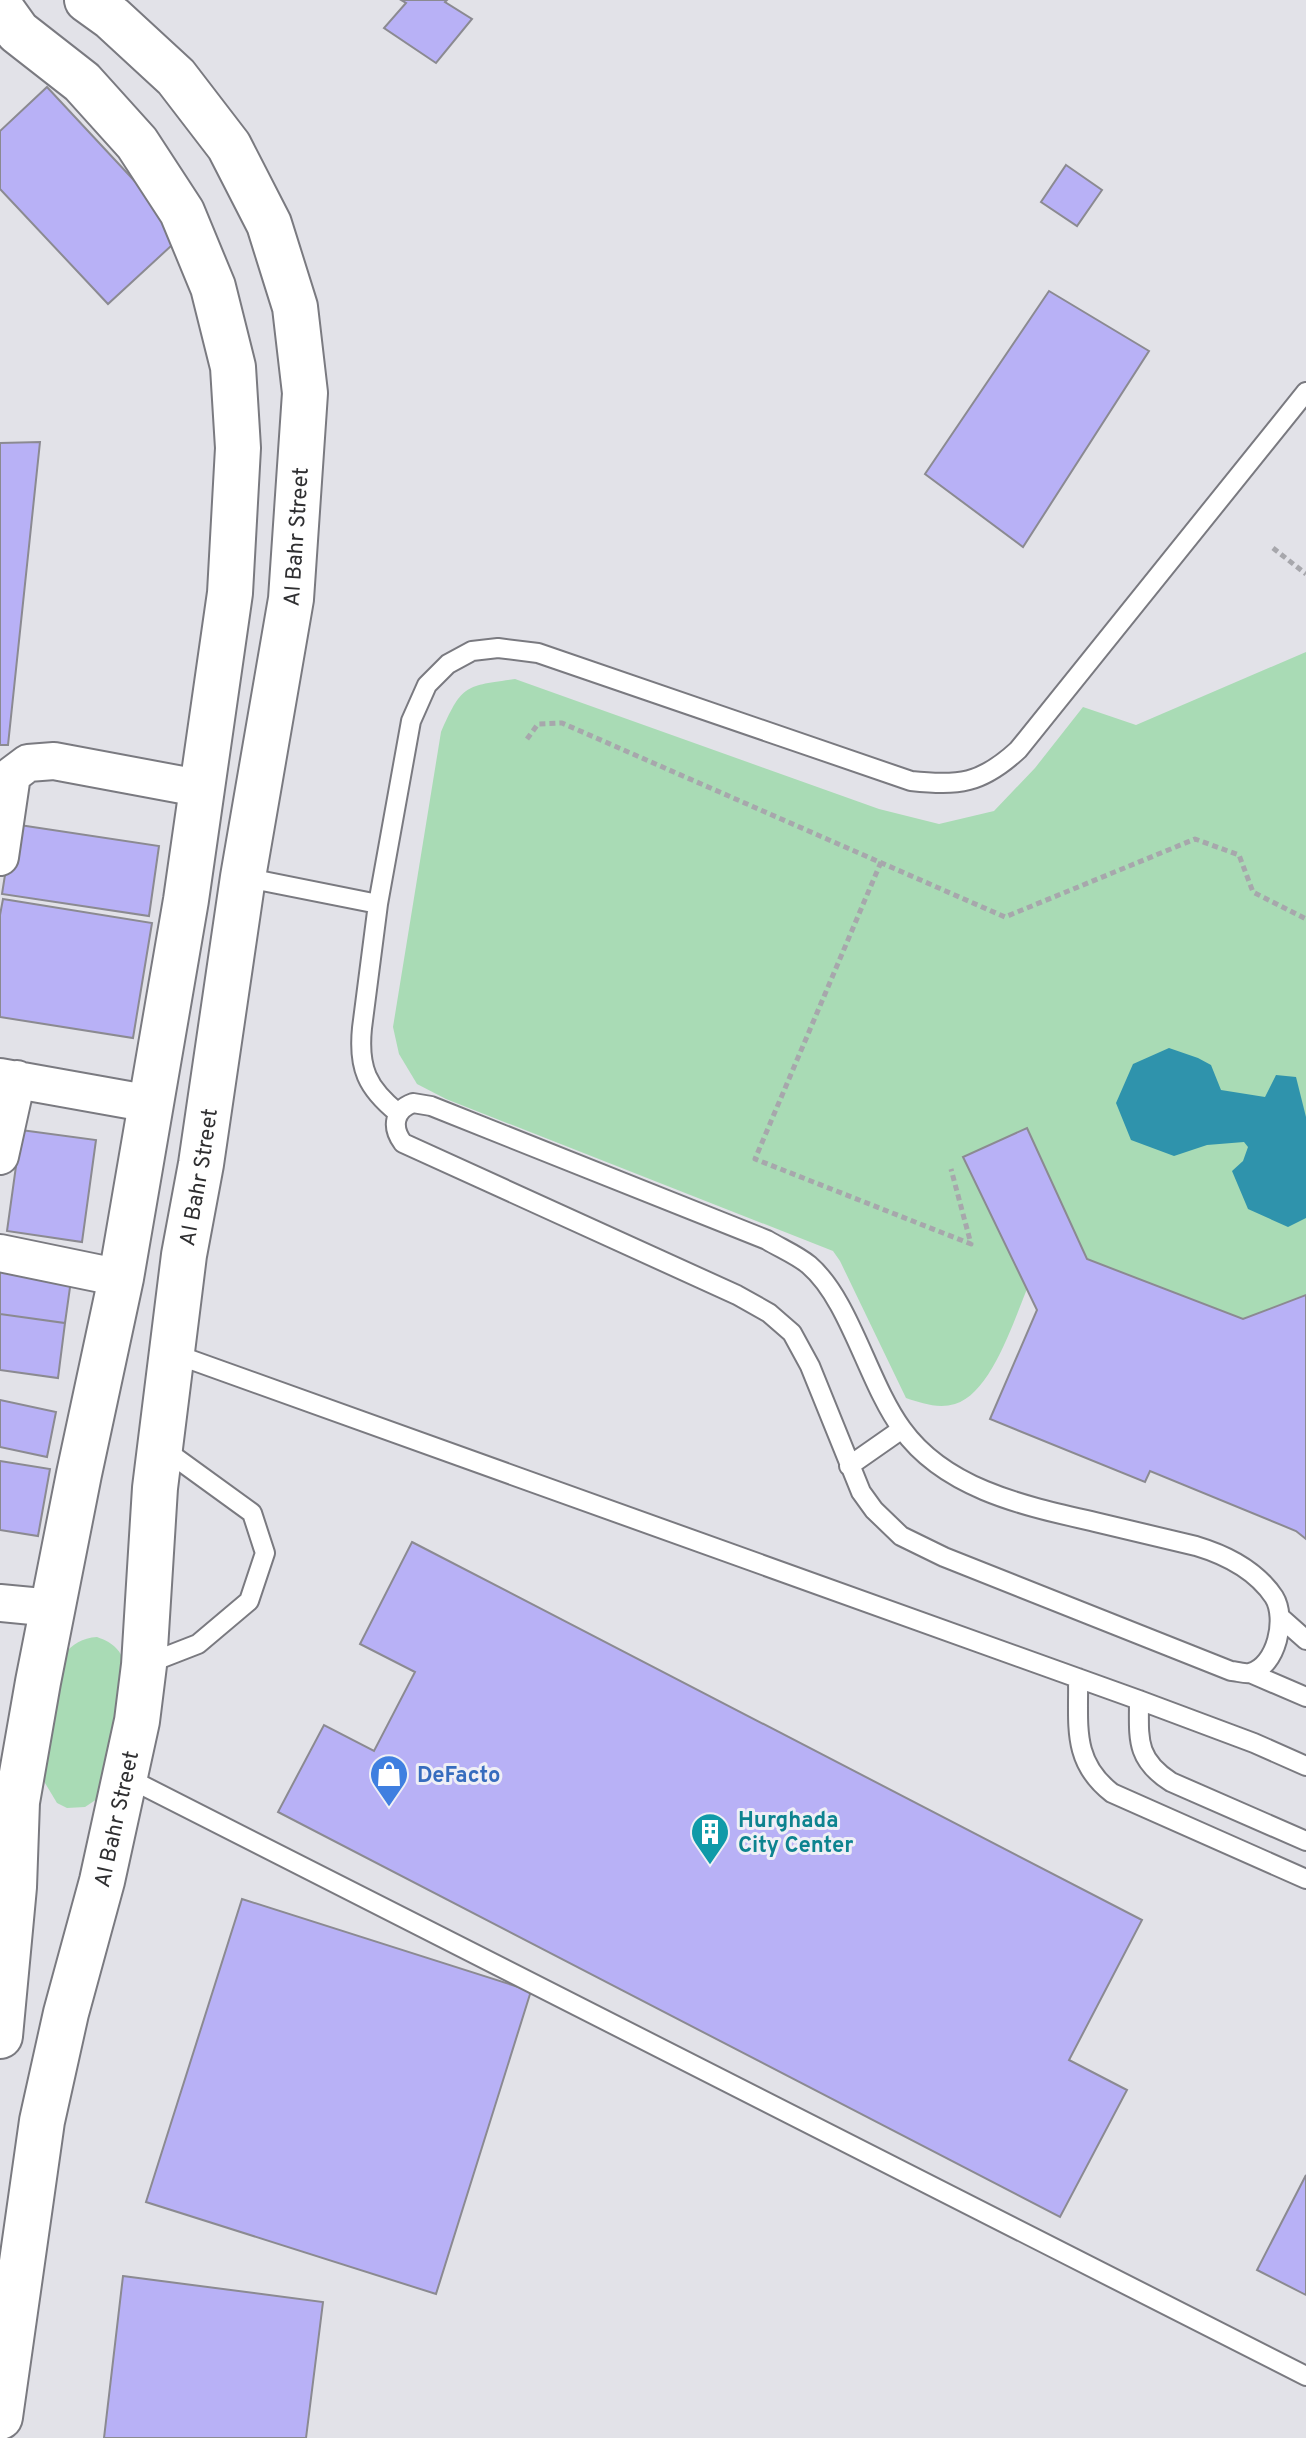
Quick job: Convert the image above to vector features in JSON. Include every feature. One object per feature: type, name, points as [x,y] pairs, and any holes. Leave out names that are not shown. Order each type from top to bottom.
[{"type":"main road","name":"Al Bahr Street","points":[[0,2417],[42,2121],[66,2013],[98,1896],[137,1721],[144,1665],[155,1488],[184,1255],[201,1164],[243,877],[291,599],[305,393],[295,307],[269,224],[229,146],[176,77],[112,18],[87,0]]},
{"type":"main road","points":[[2,2011],[9,1800],[53,1608],[121,1278],[165,1030],[204,789],[230,593],[238,448],[233,367],[213,287],[182,212],[137,143],[82,82],[6,29]]},
{"type":"street","points":[[0,857],[12,775],[28,763],[54,761],[204,789]]},
{"type":"street","points":[[0,1156],[8,1078],[151,1104]]},
{"type":"street","points":[[0,1253],[121,1278]]},
{"type":"street","points":[[0,1603],[53,1608]]},
{"type":"lane","points":[[398,1113],[371,1085],[363,1067],[360,1048],[378,904],[411,721],[427,685],[448,664],[472,651],[498,648],[538,653],[911,781],[943,785],[971,780],[996,770],[1018,750],[1306,392]]},
{"type":"lane","points":[[243,877],[378,904]]},
{"type":"lane","points":[[1250,1673],[1264,1663],[1279,1640],[1280,1617],[1275,1599],[1260,1582],[1241,1565],[1221,1554],[1051,1511],[978,1488],[931,1461],[902,1429],[876,1386],[835,1297],[809,1266],[767,1240],[422,1103],[404,1106],[398,1113],[394,1123],[396,1134],[403,1143],[737,1295],[769,1313],[792,1333],[810,1366],[861,1492],[874,1510],[901,1536],[944,1557],[1231,1671],[1250,1673],[1306,1697]]},
{"type":"lane","points":[[172,1353],[1139,1700],[1306,1766]]},
{"type":"lane","points":[[849,1466],[902,1429]]},
{"type":"lane","points":[[144,1665],[198,1644],[249,1601],[265,1553],[252,1513],[160,1447]]},
{"type":"lane","points":[[1280,1617],[1306,1640]]},
{"type":"lane","points":[[1078,1678],[1082,1755],[1099,1783],[1112,1793],[1306,1879]]},
{"type":"lane","points":[[1139,1700],[1139,1740],[1143,1753],[1159,1774],[1306,1841]]},
{"type":"lane","points":[[126,1777],[1306,2376]]},
{"type":"path","points":[[1273,548],[1306,574]]},
{"type":"path","points":[[527,739],[538,724],[562,723],[1005,917],[1195,839],[1239,855],[1253,892],[1306,919]]},
{"type":"path","points":[[881,862],[755,1159],[971,1244],[951,1169]]},
{"type":"green space","points":[[1306,652],[1306,1295],[1243,1319],[1087,1259],[1027,1128],[964,1157],[1027,1289],[1000,1354],[980,1386],[955,1404],[942,1406],[924,1403],[906,1398],[833,1251],[446,1099],[417,1084],[399,1054],[393,1027],[441,732],[460,696],[475,686],[515,679],[879,809],[939,824],[994,811],[1035,768],[1083,707],[1136,725]]},
{"type":"green space","points":[[97,1637],[116,1648],[126,1667],[103,1795],[85,1807],[67,1808],[57,1803],[45,1783],[41,1767],[63,1655],[78,1642]]},
{"type":"water","points":[[1169,1048],[1211,1065],[1221,1090],[1265,1097],[1276,1075],[1296,1077],[1306,1117],[1306,1218],[1288,1227],[1248,1209],[1232,1171],[1243,1161],[1248,1147],[1244,1142],[1207,1145],[1174,1156],[1131,1140],[1116,1103],[1133,1064]]},
{"type":"building","points":[[401,0],[447,0],[445,2],[472,19],[436,63],[384,28],[406,3]]},
{"type":"building","points":[[47,87],[184,234],[108,304],[0,189],[0,131]]},
{"type":"building","points":[[1066,165],[1102,190],[1077,226],[1041,202]]},
{"type":"building","points":[[1049,291],[1149,351],[1023,547],[925,474]]},
{"type":"building","points":[[40,442],[8,745],[0,745],[0,443]]},
{"type":"building","points":[[13,824],[159,846],[149,916],[2,894]]},
{"type":"building","points":[[3,899],[152,923],[133,1038],[0,1017],[0,915]]},
{"type":"building","points":[[1027,1128],[1087,1259],[1243,1319],[1306,1295],[1306,1539],[1296,1531],[1150,1471],[1145,1482],[990,1419],[1037,1310],[963,1157]]},
{"type":"building","points":[[21,1130],[96,1140],[82,1242],[7,1231]]},
{"type":"building","points":[[0,1263],[72,1273],[65,1323],[0,1314]]},
{"type":"building","points":[[0,1314],[65,1323],[58,1378],[0,1370]]},
{"type":"building","points":[[0,1400],[56,1412],[47,1457],[0,1447]]},
{"type":"building","points":[[0,1461],[50,1469],[38,1536],[0,1530]]},
{"type":"building","name":"Hurghada City Center","points":[[412,1542],[1142,1920],[1069,2060],[1127,2090],[1060,2217],[278,1812],[324,1725],[374,1751],[415,1672],[360,1644]]},
{"type":"building","points":[[242,1899],[531,1991],[436,2294],[146,2202]]},
{"type":"building","points":[[1306,2175],[1306,2295],[1257,2270]]},
{"type":"building","points":[[123,2276],[323,2302],[306,2438],[104,2438]]},
{"type":"place","name":"DeFacto","points":[[389,1808]]},
{"type":"place","name":"Hurghada City Center","points":[[710,1866]]}]
